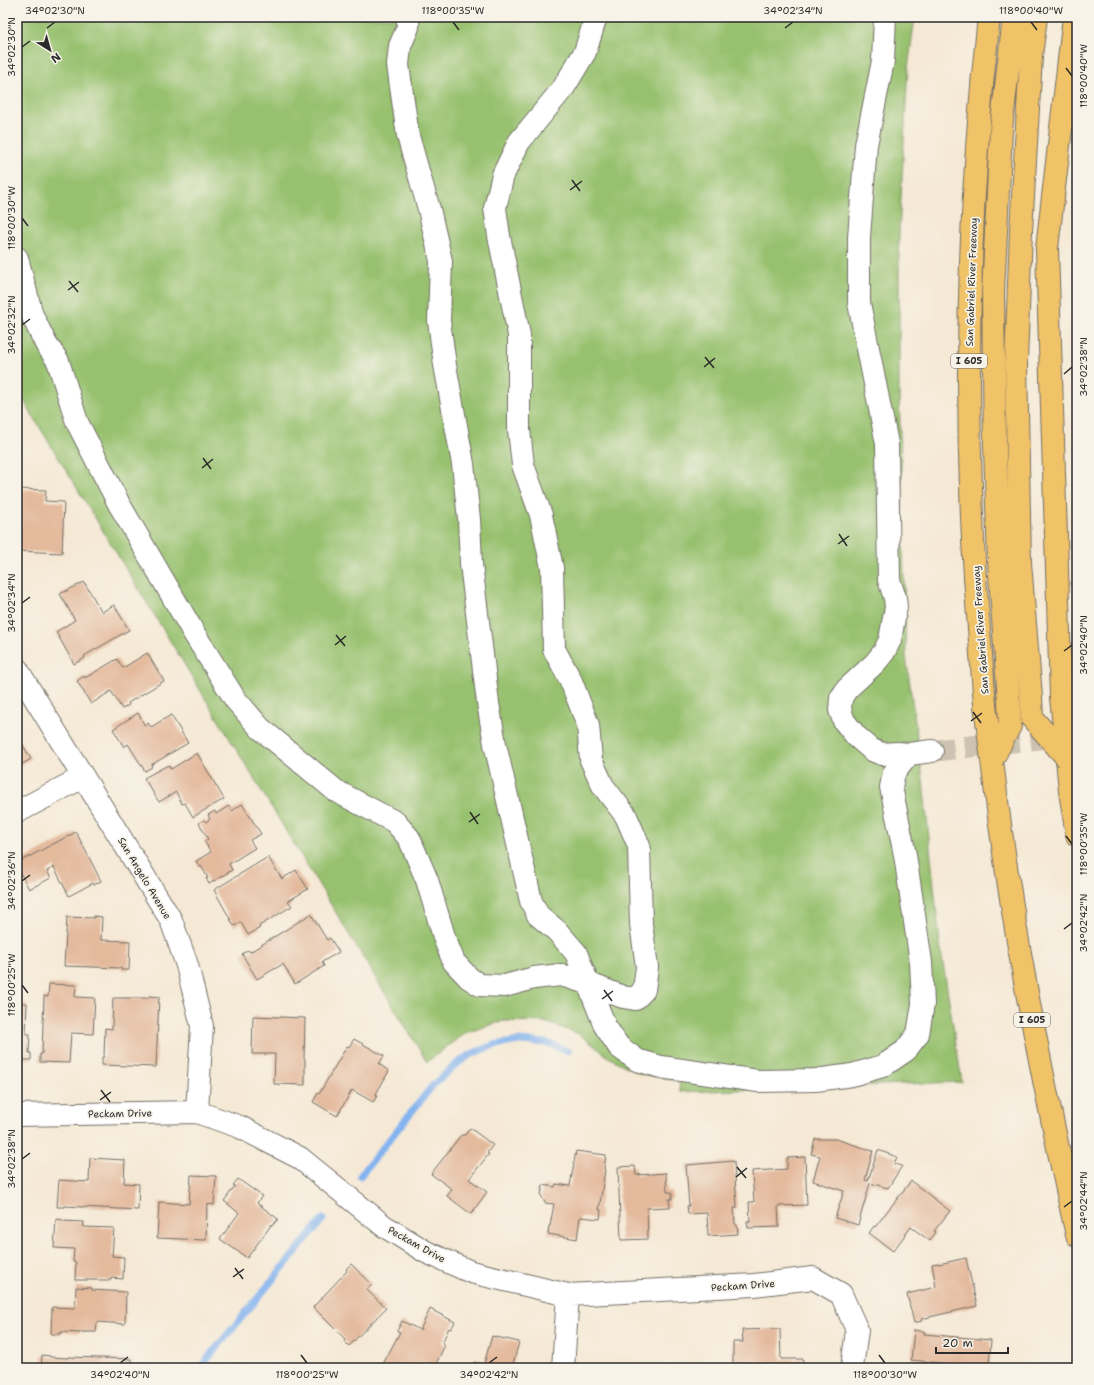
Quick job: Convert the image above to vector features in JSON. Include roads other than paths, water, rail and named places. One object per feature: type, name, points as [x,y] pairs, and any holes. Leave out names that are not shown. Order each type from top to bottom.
[{"type":"highway","name":"San Gabriel River Freeway","points":[[989,17],[974,193],[969,367],[971,488],[975,578],[985,705],[996,802],[1006,871],[1027,996],[1077,1235]]},
{"type":"highway","points":[[992,760],[1010,726],[999,562],[995,440],[993,293],[1002,130],[1014,17]]},
{"type":"highway","points":[[1036,17],[1031,56],[1020,239],[1016,362],[1020,563],[1032,718],[1067,758]]},
{"type":"highway","points":[[1074,17],[1047,248],[1061,697],[1070,791],[1077,835]]},
{"type":"street","points":[[408,17],[408,27],[400,46],[398,65],[408,136],[429,209],[440,261],[439,321],[464,464],[470,519],[471,564],[488,703],[495,744],[531,901],[538,916],[556,931],[576,953],[605,1026],[619,1047],[637,1060],[661,1067],[758,1081],[816,1080],[852,1075],[883,1066],[905,1051],[918,1034],[923,1004],[921,962],[905,855],[891,786],[894,773],[909,754]]},
{"type":"street","points":[[17,258],[32,316],[46,344],[58,362],[77,422],[119,504],[195,635],[235,699],[260,728],[336,791],[395,822],[409,838],[427,880],[445,940],[454,962],[470,978],[480,985],[505,986],[534,978],[560,975],[587,983],[623,997],[635,999],[644,990],[647,967],[641,924],[639,846],[626,816],[603,786],[591,760],[588,725],[571,681],[554,649],[552,568],[541,515],[522,465],[519,430],[519,335],[499,236],[495,208],[503,175],[519,142],[564,87],[585,52],[596,17]]},
{"type":"street","points":[[885,17],[882,61],[866,145],[859,237],[858,275],[859,303],[887,444],[889,580],[896,607],[890,640],[884,652],[847,689],[841,698],[840,710],[844,721],[856,736],[872,750],[882,754],[909,754],[932,751]]},
{"type":"street","name":"San Angelo Avenue","points":[[17,669],[171,920],[187,965],[202,1026],[197,1112]]},
{"type":"street","points":[[17,812],[83,777]]},
{"type":"street","name":"Peckam Drive","points":[[17,1115],[197,1112],[240,1127],[300,1158],[384,1226],[426,1252],[471,1272],[568,1295],[754,1285],[813,1278],[841,1294],[857,1330],[852,1368]]},
{"type":"street","points":[[563,1368],[568,1295]]},
{"type":"waterway","points":[[360,1176],[434,1084],[455,1065],[471,1054],[494,1045],[519,1041],[547,1043],[568,1051]]},
{"type":"waterway","points":[[200,1368],[323,1219]]},
{"type":"tunnel","points":[[932,751],[1077,734]]}]
